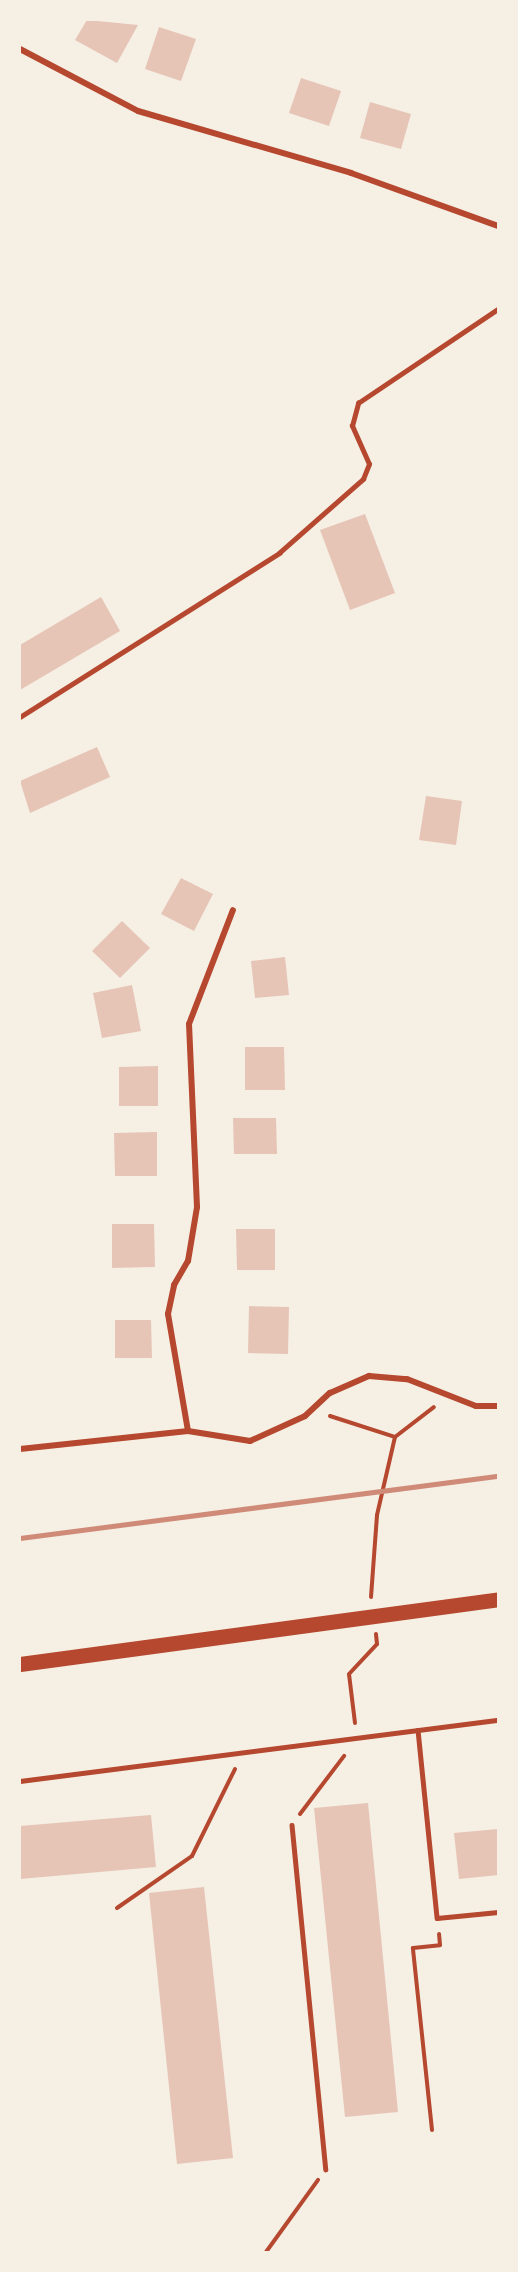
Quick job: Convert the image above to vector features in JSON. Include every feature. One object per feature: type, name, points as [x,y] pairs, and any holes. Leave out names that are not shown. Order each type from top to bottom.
[{"type":"main road","points":[[20,1664],[498,1599]]},
{"type":"street","points":[[20,48],[138,111],[351,173],[498,225]]},
{"type":"street","points":[[188,1431],[168,1314],[174,1285],[188,1261],[196,1207],[189,1024],[233,910]]},
{"type":"street","points":[[20,1449],[188,1431],[250,1441],[312,1410],[330,1393],[369,1376],[407,1379],[476,1406],[498,1406]]},
{"type":"lane","points":[[20,717],[279,553],[363,479],[369,464],[352,426],[358,403],[498,309]]},
{"type":"lane","points":[[20,1781],[498,1720]]},
{"type":"lane","points":[[418,1730],[437,1918],[498,1912]]},
{"type":"lane","points":[[292,1825],[326,2169]]},
{"type":"path","points":[[312,1410],[395,1437],[449,1396]]},
{"type":"path","points":[[117,1908],[192,1856],[242,1752]]},
{"type":"path","points":[[432,2130],[413,1948],[440,1945],[437,1918]]},
{"type":"path","points":[[266,2253],[326,2169]]},
{"type":"building","points":[[87,20],[138,25],[117,63],[75,40]]},
{"type":"building","points":[[159,27],[196,39],[181,81],[145,69]]},
{"type":"building","points":[[301,78],[341,91],[329,126],[289,113]]},
{"type":"building","points":[[370,102],[411,114],[401,149],[360,138]]},
{"type":"building","points":[[365,514],[395,593],[350,610],[320,530]]},
{"type":"building","points":[[101,597],[120,631],[20,690],[20,645]]},
{"type":"building","points":[[97,747],[110,777],[30,813],[20,781]]},
{"type":"building","points":[[426,796],[462,801],[456,845],[419,840]]},
{"type":"building","points":[[181,878],[213,894],[194,931],[161,914]]},
{"type":"building","points":[[122,921],[150,948],[120,978],[92,951]]},
{"type":"building","points":[[285,957],[289,995],[255,998],[251,961]]},
{"type":"building","points":[[132,985],[141,1031],[102,1038],[93,993]]},
{"type":"building","points":[[245,1047],[284,1047],[285,1090],[245,1090]]},
{"type":"building","points":[[158,1066],[158,1106],[119,1106],[119,1067]]},
{"type":"building","points":[[233,1118],[276,1118],[277,1154],[234,1154]]},
{"type":"building","points":[[157,1132],[157,1176],[115,1176],[114,1133]]},
{"type":"building","points":[[112,1224],[154,1224],[155,1267],[112,1268]]},
{"type":"building","points":[[236,1229],[275,1229],[275,1270],[237,1270]]},
{"type":"building","points":[[249,1306],[289,1307],[288,1354],[248,1353]]},
{"type":"building","points":[[115,1320],[151,1320],[152,1358],[115,1358]]},
{"type":"building","points":[[368,1803],[398,2112],[345,2117],[314,1808]]},
{"type":"building","points":[[151,1815],[156,1867],[20,1879],[20,1826]]},
{"type":"building","points":[[498,1829],[498,1875],[459,1879],[454,1833]]},
{"type":"building","points":[[204,1887],[233,2158],[177,2164],[149,1893]]},
{"type":"railway","points":[[20,1538],[498,1476]]}]
